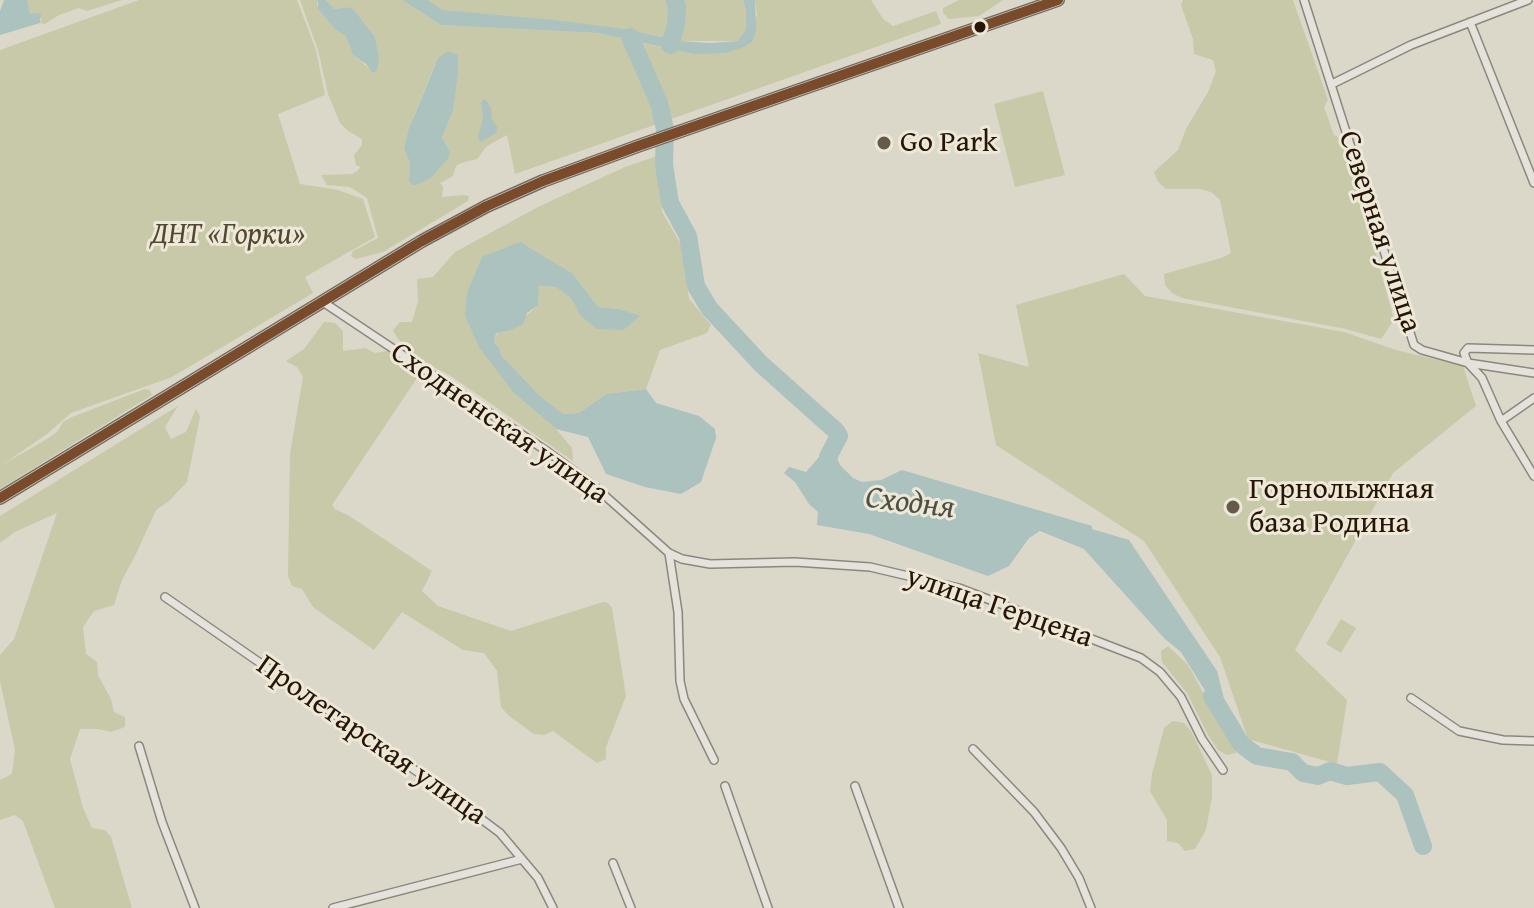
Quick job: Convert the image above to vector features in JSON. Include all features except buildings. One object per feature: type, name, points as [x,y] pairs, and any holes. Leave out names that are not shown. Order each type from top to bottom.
[{"type":"main road","points":[[0,498],[422,241],[487,206],[543,181],[638,146],[1058,0]]},
{"type":"street","name":"Северная улица","points":[[1304,0],[1414,345],[1468,363],[1534,373]]},
{"type":"street","points":[[1332,84],[1411,45],[1528,0]]},
{"type":"street","points":[[1470,22],[1534,183]]},
{"type":"street","name":"Сходненская улица","points":[[323,302],[548,452],[593,485],[669,553]]},
{"type":"street","points":[[1534,350],[1468,348],[1464,353],[1468,363],[1482,378],[1501,421],[1534,476]]},
{"type":"street","points":[[1501,421],[1534,398]]},
{"type":"street","points":[[669,553],[678,612],[680,681],[684,699],[714,760]]},
{"type":"street","name":"улица Герцена","points":[[669,553],[682,559],[710,564],[795,562],[870,567],[959,588],[1141,658],[1160,672],[1181,697],[1202,739],[1223,770]]},
{"type":"street","name":"Пролетарская улица","points":[[165,597],[432,782],[500,833],[538,878],[553,908]]},
{"type":"street","points":[[1411,698],[1459,731],[1503,740],[1534,741]]},
{"type":"street","points":[[139,746],[162,822],[195,908]]},
{"type":"street","points":[[973,749],[1034,812],[1061,848],[1079,878],[1091,908]]},
{"type":"street","points":[[725,786],[768,908]]},
{"type":"street","points":[[855,786],[899,908]]},
{"type":"street","points":[[333,908],[367,904],[522,859]]},
{"type":"street","points":[[613,863],[631,908]]},
{"type":"green space","points":[[27,0],[122,0],[87,11],[79,8],[45,24],[40,23],[42,18],[30,14]]},
{"type":"green space","name":"ДНТ «Горки»","points":[[139,0],[297,0],[316,50],[325,95],[278,114],[300,184],[338,190],[363,199],[375,237],[305,277],[313,293],[172,377],[71,413],[2,465],[47,439],[72,417],[145,389],[150,390],[152,395],[0,489],[0,50]]},
{"type":"green space","points":[[300,0],[318,0],[321,13],[345,35],[353,55],[369,68],[378,53],[375,37],[354,10],[350,7],[334,9],[326,0],[402,0],[441,25],[598,33],[671,49],[742,48],[757,15],[755,0],[871,0],[883,19],[893,26],[936,11],[941,24],[515,174],[507,135],[487,146],[477,159],[456,166],[453,176],[440,183],[443,187],[442,197],[463,195],[469,196],[468,201],[383,252],[356,259],[351,256],[353,251],[378,238],[367,198],[350,187],[327,185],[321,175],[352,174],[357,171],[361,167],[356,165],[354,155],[362,145],[362,139],[340,123],[328,94],[318,50]],"holes":[[[458,55],[453,111],[442,137],[450,152],[435,173],[417,185],[409,181],[410,163],[404,148],[408,131],[435,64]]]},
{"type":"green space","points":[[428,0],[743,0],[746,29],[738,41],[679,41],[626,29],[443,10]]},
{"type":"green space","points":[[959,0],[1003,0],[979,16],[949,19],[943,8]]},
{"type":"green space","points":[[1183,0],[1293,0],[1328,100],[1324,107],[1334,135],[1342,139],[1356,181],[1394,320],[1381,339],[1346,329],[1182,298],[1165,285],[1164,274],[1231,253],[1220,200],[1211,192],[1200,189],[1166,189],[1158,182],[1154,172],[1178,150],[1216,71],[1213,60],[1194,54],[1193,39],[1181,5]]},
{"type":"green space","points":[[1043,91],[1065,175],[1015,187],[994,104]]},
{"type":"green space","points":[[657,156],[662,212],[683,248],[689,299],[711,325],[707,333],[660,350],[646,389],[606,394],[579,413],[563,414],[539,395],[501,355],[494,342],[497,333],[509,331],[538,305],[539,286],[556,287],[572,298],[580,315],[624,330],[639,317],[619,309],[598,307],[573,274],[467,293],[514,393],[556,429],[572,448],[573,461],[451,376],[424,362],[398,339],[393,330],[400,322],[412,322],[418,301],[417,279],[433,277],[455,252],[540,206],[625,167]]},
{"type":"green space","name":"Горнолыжная база Родина","points":[[1124,274],[1145,296],[1344,332],[1396,350],[1463,366],[1476,406],[1393,473],[1295,650],[1347,700],[1337,764],[1248,739],[1220,657],[1144,541],[996,445],[978,353],[1029,367],[1016,305]]},
{"type":"green space","points":[[324,322],[335,323],[343,331],[343,351],[365,348],[375,353],[387,351],[412,368],[417,378],[332,505],[432,571],[422,591],[438,606],[511,631],[608,603],[612,608],[626,696],[606,747],[606,759],[597,763],[553,731],[544,735],[534,734],[508,715],[501,707],[497,671],[484,653],[463,650],[402,612],[374,650],[313,607],[302,589],[292,586],[288,576],[290,454],[303,377],[297,367],[286,361],[304,349]]},
{"type":"green space","points":[[178,406],[165,427],[171,439],[186,432],[196,409],[200,417],[187,482],[156,510],[122,580],[114,605],[94,611],[83,627],[86,654],[97,662],[98,675],[111,699],[114,712],[125,717],[125,727],[111,732],[80,729],[70,759],[83,808],[92,828],[105,830],[111,837],[132,908],[55,908],[23,821],[15,815],[0,820],[0,780],[12,774],[15,750],[0,681],[0,655],[14,639],[57,513],[15,532],[0,543],[0,516]]},
{"type":"green space","points":[[1341,619],[1356,628],[1341,653],[1326,644]]},
{"type":"green space","points":[[1168,646],[1188,665],[1236,753],[1227,755],[1218,750],[1208,735],[1187,693],[1162,662],[1161,651]]},
{"type":"green space","points":[[1173,721],[1184,723],[1191,731],[1212,775],[1206,830],[1195,849],[1185,851],[1178,843],[1167,841],[1167,820],[1150,791],[1164,728]]},
{"type":"water","points":[[4,0],[27,0],[30,14],[41,13],[40,23],[0,35],[0,11]]},
{"type":"water","points":[[318,0],[326,0],[334,9],[350,7],[354,10],[375,37],[379,58],[377,70],[373,73],[353,55],[345,35],[336,30],[318,9]]},
{"type":"water","points":[[402,0],[428,0],[443,10],[626,29],[679,41],[710,43],[738,41],[746,29],[743,0],[755,0],[756,31],[752,42],[742,48],[725,53],[695,54],[598,33],[441,25]]},
{"type":"water","points":[[448,51],[458,55],[453,111],[442,137],[450,152],[449,157],[431,178],[412,185],[409,181],[410,163],[404,148],[408,131],[438,58]]},
{"type":"water","points":[[485,99],[498,128],[496,133],[481,142],[478,137],[483,118],[481,102]]},
{"type":"water","points":[[520,242],[573,274],[598,307],[619,309],[640,316],[624,330],[597,329],[580,315],[571,298],[556,287],[539,286],[538,305],[527,313],[523,324],[496,333],[494,342],[501,355],[539,395],[563,414],[579,413],[606,394],[646,389],[656,403],[699,416],[715,429],[716,438],[701,482],[681,494],[645,487],[606,474],[588,437],[556,429],[514,393],[479,347],[465,316],[467,293],[482,257]]},
{"type":"water","points":[[833,441],[838,445],[840,465],[862,482],[881,480],[902,470],[1092,526],[1092,529],[1129,540],[1217,671],[1225,703],[1224,716],[1181,652],[1165,639],[1084,549],[1040,531],[1029,538],[1009,566],[988,576],[869,534],[817,525],[818,512],[784,473],[789,467],[806,472]]},
{"type":"waterway","points":[[670,45],[676,25],[675,0]]},
{"type":"waterway","name":"Сходня","points":[[630,37],[659,103],[665,129],[664,165],[670,203],[688,236],[696,286],[709,308],[761,364],[836,431],[839,436],[828,457],[829,465]]},
{"type":"waterway","name":"Сходня","points":[[1212,696],[1241,744],[1257,756],[1292,762],[1303,773],[1318,776],[1330,771],[1347,776],[1380,772],[1405,795],[1423,846]]},
{"type":"transit line","points":[[0,498],[422,241],[487,206],[543,181],[638,146],[1058,0]]},
{"type":"place","name":"Go Park","points":[[884,143]]},
{"type":"place","name":"Горнолыжная база Родина","points":[[1233,507]]}]
